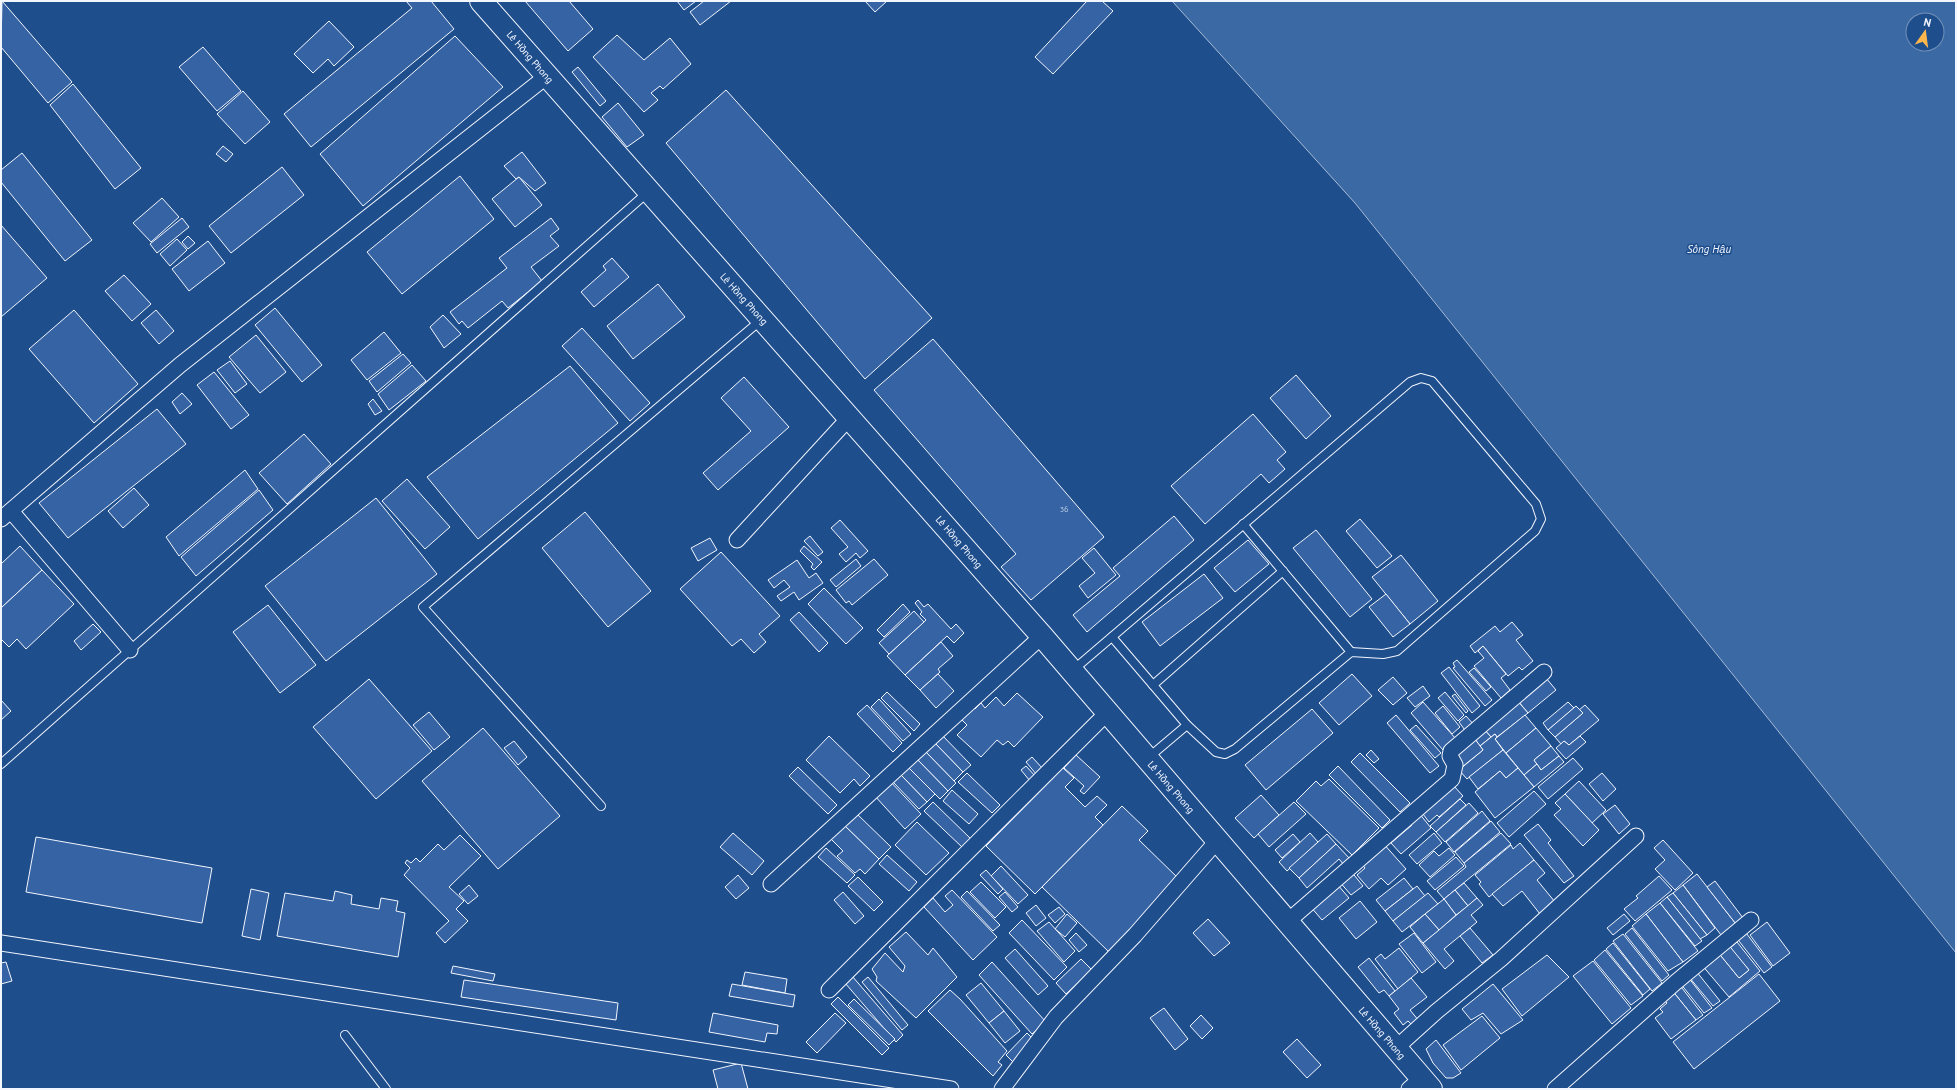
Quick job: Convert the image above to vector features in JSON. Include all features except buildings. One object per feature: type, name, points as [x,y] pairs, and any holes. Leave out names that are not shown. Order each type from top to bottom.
[{"type":"highway","name":"Lê Hồng Phong","points":[[481,1],[1042,636],[1396,1048],[1420,1085]]},
{"type":"street","points":[[130,650],[6,515],[180,365],[547,76]]},
{"type":"street","points":[[737,540],[849,418]]},
{"type":"street","points":[[772,884],[1042,636]]},
{"type":"street","points":[[1287,922],[1452,779],[1455,765],[1450,756],[1451,751],[1544,672]]},
{"type":"street","points":[[829,990],[1107,713]]},
{"type":"street","points":[[1396,1048],[1437,1011],[1507,954],[1636,836]]},
{"type":"street","points":[[1002,1089],[1056,1017],[1135,935],[1217,841]]},
{"type":"street","points":[[1555,1089],[1676,982],[1751,920]]},
{"type":"street","points":[[1,943],[950,1089]]},
{"type":"lane","points":[[1,764],[649,191]]},
{"type":"lane","points":[[601,806],[423,606],[762,319]]},
{"type":"lane","points":[[1072,671],[1410,382],[1421,378],[1432,382],[1536,504],[1541,518],[1535,531],[1408,642],[1397,650],[1383,654],[1351,652],[1235,750],[1225,754],[1216,752],[1187,725],[1112,637]]},
{"type":"lane","points":[[1243,524],[1351,652]]},
{"type":"lane","points":[[1153,685],[1283,571]]},
{"type":"lane","points":[[1147,759],[1187,725]]},
{"type":"lane","points":[[345,1035],[386,1089]]},
{"type":"water","name":"Sông Hậu","points":[[1172,1],[1956,1],[1956,953],[1355,203]]}]
